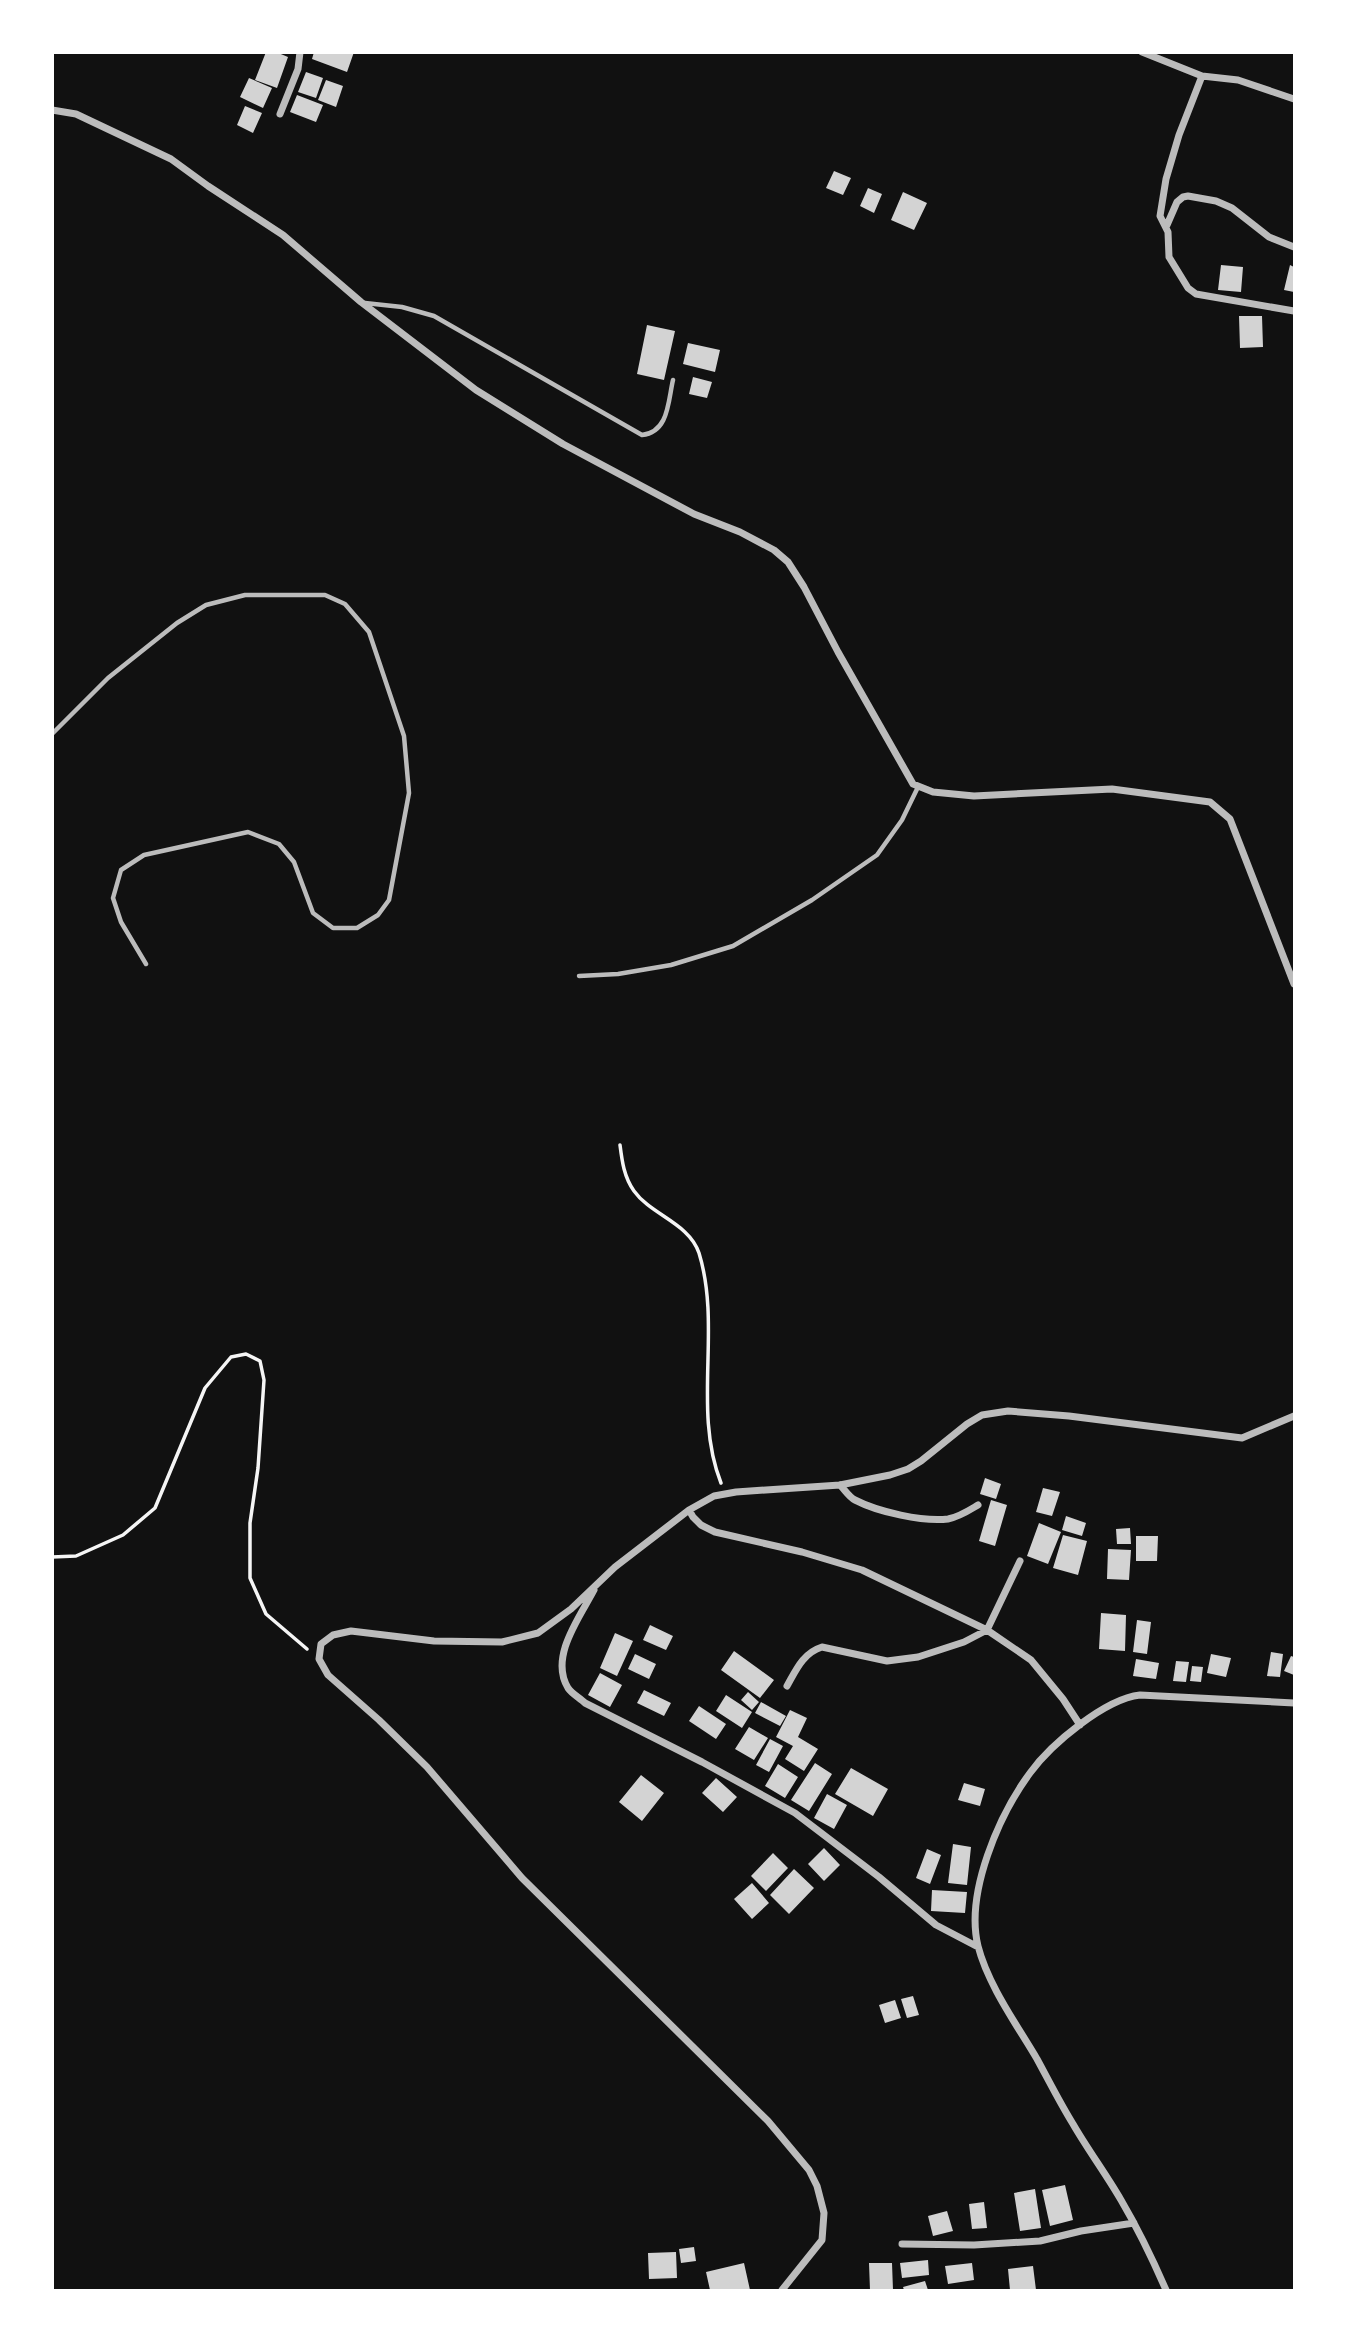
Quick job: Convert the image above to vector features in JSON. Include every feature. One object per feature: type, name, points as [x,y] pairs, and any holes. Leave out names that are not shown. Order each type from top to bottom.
[{"type":"street","points":[[280,114],[298,69],[300,52]]},
{"type":"street","points":[[1142,52],[1202,76],[1238,80],[1294,99]]},
{"type":"street","points":[[1167,225],[1160,216],[1166,179],[1179,135],[1202,76]]},
{"type":"street","points":[[52,110],[76,114],[171,159],[283,235],[361,302],[476,390],[563,444],[694,514],[740,532],[774,550],[788,562],[913,784],[933,792],[974,796],[1112,789],[1210,802],[1230,820],[1294,984]]},
{"type":"street","points":[[1294,247],[1269,237],[1232,208],[1216,201],[1188,196],[1177,202],[1167,225],[1169,257],[1191,291],[1207,297],[1294,311]]},
{"type":"street","points":[[782,2291],[822,2240],[824,2213],[817,2186],[809,2170],[768,2121],[522,1878],[427,1767],[328,1675],[319,1659],[321,1644],[333,1635],[351,1631],[434,1641],[502,1642],[538,1633],[571,1609],[615,1567],[690,1510],[714,1496],[840,1485],[908,1469],[967,1424],[982,1416],[1008,1411],[1069,1416],[1242,1438],[1294,1416]]},
{"type":"street","points":[[840,1485],[853,1499],[911,1517],[947,1519],[961,1515],[978,1505]]},
{"type":"street","points":[[690,1510],[701,1525],[715,1532],[802,1552],[862,1570],[988,1630],[1031,1660],[1080,1725]]},
{"type":"street","points":[[788,1686],[803,1659],[822,1647],[887,1661],[918,1657],[948,1648],[988,1630],[1020,1561]]},
{"type":"street","points":[[597,1585],[564,1650],[562,1671],[569,1689],[585,1703],[795,1813],[879,1877],[936,1925],[978,1947]]},
{"type":"street","points":[[1166,2291],[1122,2201],[1072,2123],[989,1974],[978,1947],[975,1926],[979,1888],[1001,1821],[1035,1765],[1080,1725],[1119,1699],[1140,1695],[1294,1703]]},
{"type":"street","points":[[902,2244],[974,2245],[1040,2241],[1134,2223]]},
{"type":"lane","points":[[361,302],[402,307],[433,316],[642,435],[652,434],[663,424],[673,380]]},
{"type":"lane","points":[[52,734],[108,678],[177,623],[206,605],[245,595],[325,595],[345,604],[369,632],[404,736],[407,764],[409,793],[389,900],[377,915],[356,928],[333,929],[313,913],[294,862],[279,844],[248,832],[144,855],[121,870],[113,898],[121,922],[146,964]]},
{"type":"lane","points":[[579,976],[618,974],[671,965],[733,946],[812,900],[877,855],[902,820],[918,786]]},
{"type":"path","points":[[620,1145],[623,1169],[633,1191],[652,1210],[679,1226],[698,1250],[706,1284],[708,1429],[712,1461],[726,1494]]},
{"type":"path","points":[[52,1557],[76,1556],[123,1535],[155,1508],[205,1388],[231,1357],[246,1354],[260,1362],[264,1380],[258,1468],[250,1523],[250,1577],[266,1614],[319,1659]]},
{"type":"building","points":[[266,52],[276,52],[288,57],[277,88],[255,80]]},
{"type":"building","points":[[314,52],[354,52],[347,72],[312,59]]},
{"type":"building","points":[[306,72],[323,78],[316,98],[298,92]]},
{"type":"building","points":[[249,78],[272,88],[263,108],[240,97]]},
{"type":"building","points":[[326,80],[343,86],[336,107],[318,100]]},
{"type":"building","points":[[297,95],[323,105],[316,122],[290,112]]},
{"type":"building","points":[[245,106],[262,113],[253,133],[237,125]]},
{"type":"building","points":[[834,171],[851,178],[843,195],[826,188]]},
{"type":"building","points":[[868,188],[882,194],[874,213],[860,206]]},
{"type":"building","points":[[903,192],[927,203],[914,230],[891,220]]},
{"type":"building","points":[[1221,265],[1243,267],[1241,292],[1218,290]]},
{"type":"building","points":[[1290,265],[1294,267],[1294,292],[1284,290]]},
{"type":"building","points":[[1239,316],[1262,316],[1263,347],[1240,348]]},
{"type":"building","points":[[647,325],[675,331],[664,380],[637,374]]},
{"type":"building","points":[[688,343],[720,350],[715,372],[683,364]]},
{"type":"building","points":[[693,377],[712,382],[707,398],[689,394]]},
{"type":"building","points":[[985,1478],[1001,1484],[996,1499],[980,1494]]},
{"type":"building","points":[[1043,1488],[1060,1492],[1052,1516],[1036,1512]]},
{"type":"building","points":[[991,1500],[1007,1505],[995,1546],[979,1541]]},
{"type":"building","points":[[1066,1516],[1086,1523],[1082,1536],[1062,1530]]},
{"type":"building","points":[[1039,1523],[1061,1532],[1048,1564],[1027,1556]]},
{"type":"building","points":[[1130,1528],[1131,1544],[1117,1544],[1116,1529]]},
{"type":"building","points":[[1063,1535],[1087,1541],[1078,1575],[1053,1568]]},
{"type":"building","points":[[1136,1536],[1158,1536],[1157,1561],[1136,1561]]},
{"type":"building","points":[[1108,1549],[1131,1550],[1129,1580],[1107,1579]]},
{"type":"building","points":[[1101,1613],[1126,1615],[1125,1651],[1099,1649]]},
{"type":"building","points":[[1137,1620],[1151,1622],[1147,1654],[1133,1652]]},
{"type":"building","points":[[650,1625],[673,1636],[666,1650],[643,1640]]},
{"type":"building","points":[[615,1633],[633,1641],[617,1676],[600,1668]]},
{"type":"building","points":[[734,1651],[774,1680],[760,1698],[721,1670]]},
{"type":"building","points":[[1271,1652],[1283,1654],[1280,1677],[1267,1676]]},
{"type":"building","points":[[635,1654],[656,1664],[649,1679],[628,1669]]},
{"type":"building","points":[[1211,1654],[1231,1658],[1226,1677],[1207,1673]]},
{"type":"building","points":[[1291,1656],[1294,1657],[1294,1675],[1284,1671]]},
{"type":"building","points":[[1136,1659],[1159,1663],[1156,1679],[1133,1676]]},
{"type":"building","points":[[1176,1661],[1189,1662],[1186,1682],[1173,1681]]},
{"type":"building","points":[[1192,1666],[1203,1667],[1201,1682],[1190,1681]]},
{"type":"building","points":[[600,1673],[622,1685],[610,1707],[588,1695]]},
{"type":"building","points":[[644,1690],[671,1703],[664,1716],[637,1703]]},
{"type":"building","points":[[748,1692],[759,1702],[752,1710],[741,1700]]},
{"type":"building","points":[[726,1695],[752,1712],[742,1728],[716,1711]]},
{"type":"building","points":[[761,1702],[786,1716],[780,1726],[755,1713]]},
{"type":"building","points":[[699,1706],[726,1724],[716,1739],[689,1721]]},
{"type":"building","points":[[790,1710],[807,1718],[798,1737],[818,1749],[804,1771],[785,1759],[793,1746],[776,1737]]},
{"type":"building","points":[[749,1727],[768,1738],[754,1760],[735,1749]]},
{"type":"building","points":[[770,1739],[783,1746],[769,1772],[756,1765]]},
{"type":"building","points":[[815,1763],[832,1774],[809,1811],[791,1800]]},
{"type":"building","points":[[778,1764],[798,1777],[785,1798],[765,1786]]},
{"type":"building","points":[[851,1768],[888,1789],[873,1816],[835,1794]]},
{"type":"building","points":[[641,1775],[664,1793],[642,1821],[619,1802]]},
{"type":"building","points":[[716,1778],[737,1797],[723,1812],[702,1793]]},
{"type":"building","points":[[964,1783],[985,1789],[980,1806],[958,1800]]},
{"type":"building","points":[[827,1794],[847,1805],[834,1829],[814,1818]]},
{"type":"building","points":[[953,1844],[971,1847],[967,1885],[948,1883]]},
{"type":"building","points":[[824,1848],[840,1865],[824,1881],[808,1864]]},
{"type":"building","points":[[927,1849],[941,1855],[930,1884],[916,1878]]},
{"type":"building","points":[[773,1853],[788,1868],[766,1891],[751,1876]]},
{"type":"building","points":[[794,1869],[814,1888],[789,1914],[770,1895]]},
{"type":"building","points":[[752,1883],[769,1903],[752,1919],[734,1899]]},
{"type":"building","points":[[932,1890],[967,1892],[965,1913],[931,1911]]},
{"type":"building","points":[[913,1996],[919,2015],[907,2018],[901,1999]]},
{"type":"building","points":[[895,2000],[901,2018],[885,2023],[879,2005]]},
{"type":"building","points":[[1065,2185],[1073,2220],[1050,2226],[1042,2190]]},
{"type":"building","points":[[1035,2189],[1041,2228],[1020,2231],[1014,2193]]},
{"type":"building","points":[[984,2202],[987,2228],[972,2229],[969,2204]]},
{"type":"building","points":[[947,2211],[953,2231],[933,2236],[928,2216]]},
{"type":"building","points":[[694,2247],[696,2261],[681,2263],[679,2249]]},
{"type":"building","points":[[676,2252],[677,2278],[649,2279],[648,2253]]},
{"type":"building","points":[[928,2260],[929,2275],[902,2278],[900,2263]]},
{"type":"building","points":[[744,2263],[750,2290],[710,2290],[706,2272]]},
{"type":"building","points":[[869,2263],[892,2263],[893,2290],[870,2290]]},
{"type":"building","points":[[972,2263],[974,2280],[948,2284],[945,2266]]},
{"type":"building","points":[[1033,2266],[1036,2290],[1010,2290],[1008,2269]]},
{"type":"building","points":[[925,2281],[928,2290],[904,2290],[903,2287]]}]
